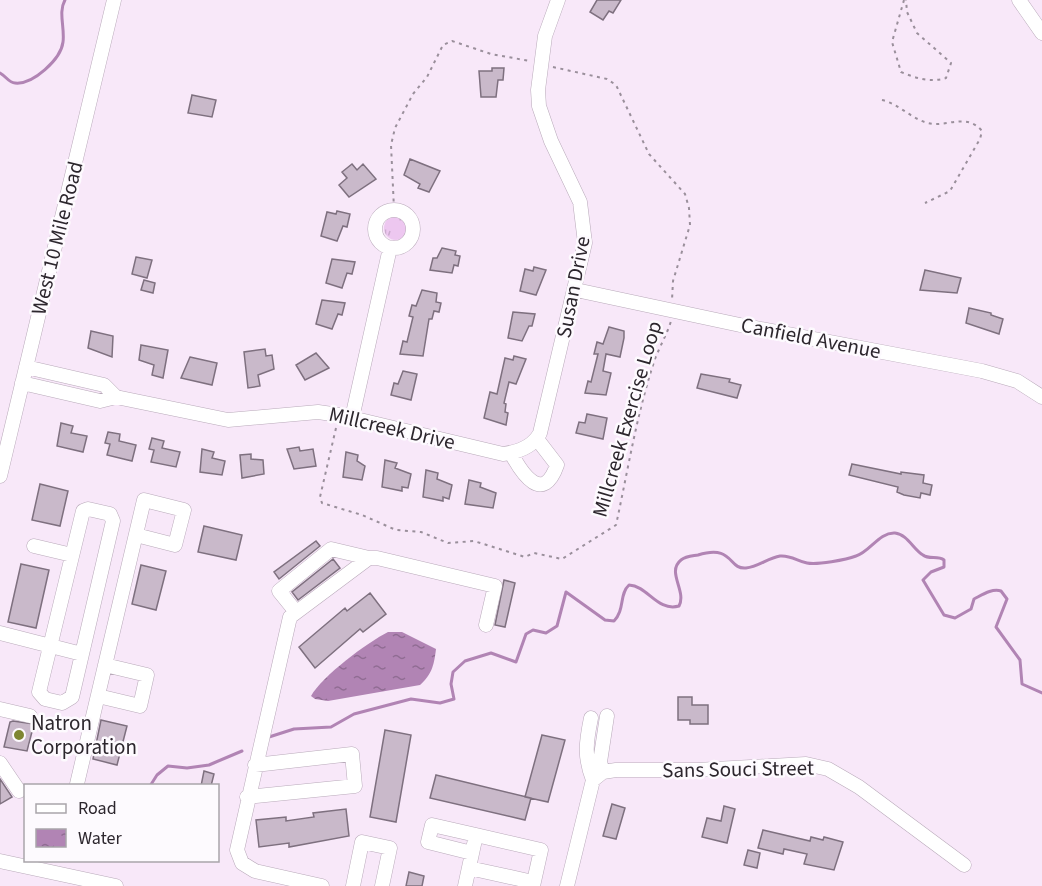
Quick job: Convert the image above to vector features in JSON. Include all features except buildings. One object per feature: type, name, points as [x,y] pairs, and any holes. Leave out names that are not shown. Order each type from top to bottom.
[{"type":"street","name":"West 10 Mile Road","points":[[1,466],[114,0]]},
{"type":"street","name":"Susan Drive","points":[[537,440],[576,290],[585,243],[580,202],[551,141],[539,106],[540,64],[545,36],[558,0]]},
{"type":"street","points":[[1019,0],[1042,33]]},
{"type":"street","points":[[394,210],[409,217],[413,233],[402,246],[390,248],[380,242],[375,230],[382,214],[394,210]]},
{"type":"street","points":[[346,416],[390,248]]},
{"type":"street","name":"Canfield Avenue","points":[[576,290],[982,371],[1017,381],[1042,397]]},
{"type":"street","name":"Millcreek Drive","points":[[26,367],[104,385],[116,397]]},
{"type":"street","name":"Millcreek Drive","points":[[22,383],[100,401],[116,397],[228,420],[318,412],[346,416],[503,454],[525,448],[537,440]]},
{"type":"street","points":[[511,453],[526,479],[535,484],[543,484],[553,477],[557,465],[537,440]]},
{"type":"street","points":[[95,509],[110,514],[113,521],[72,697],[62,703],[45,699],[39,692],[72,555],[83,511],[95,509]]},
{"type":"street","points":[[77,784],[136,535]]},
{"type":"street","points":[[34,546],[72,555]]},
{"type":"street","points":[[296,612],[279,591],[331,549],[495,586],[486,625]]},
{"type":"street","points":[[322,886],[282,882],[255,871],[242,863],[237,850],[247,797],[290,617],[369,558]]},
{"type":"street","points":[[0,633],[82,654]]},
{"type":"street","points":[[98,696],[140,706],[147,675],[105,665]]},
{"type":"street","points":[[0,709],[30,716]]},
{"type":"street","points":[[567,886],[598,776],[607,716]]},
{"type":"street","points":[[591,718],[586,744],[586,760],[598,776]]},
{"type":"street","points":[[247,797],[355,786],[352,754],[255,765]]},
{"type":"street","points":[[0,763],[19,791]]},
{"type":"street","name":"Sans Souci Street","points":[[598,776],[806,764],[828,769],[859,787],[964,865]]},
{"type":"street","points":[[469,868],[533,884],[541,850],[432,825],[428,842],[472,853]]},
{"type":"street","points":[[465,886],[476,835]]},
{"type":"street","points":[[353,886],[362,842],[390,848],[382,886]]},
{"type":"street","points":[[0,861],[116,886]]},
{"type":"street","points":[[63,874],[67,862]]},
{"type":"path","points":[[905,0],[907,12],[916,33],[951,63],[946,78],[922,79],[901,72],[892,42],[905,0]]},
{"type":"path","name":"Millcreek Exercise Loop","points":[[346,416],[320,497],[322,503],[362,515],[396,530],[421,532],[448,543],[474,541],[525,557],[534,553],[562,559],[616,525],[643,403],[656,357],[666,339],[672,310],[673,281],[690,225],[685,194],[649,154],[616,85],[607,79],[491,54],[452,41],[443,45],[427,77],[413,94],[394,128],[391,145],[394,210]]},
{"type":"path","points":[[882,100],[895,103],[917,118],[932,124],[965,121],[982,131],[980,139],[950,191],[925,203]]},
{"type":"green space","points":[[396,216],[401,217],[407,223],[407,233],[401,239],[396,240],[391,239],[385,233],[384,228],[385,223],[391,217]]},
{"type":"water","points":[[388,632],[402,632],[436,649],[432,669],[420,685],[328,701],[311,696],[325,679],[346,660]]},
{"type":"waterway","points":[[0,73],[13,83],[22,83],[38,75],[52,63],[63,42],[62,10],[65,0]]},
{"type":"waterway","points":[[269,737],[294,729],[331,727],[354,714],[411,699],[440,703],[454,699],[451,684],[453,672],[465,661],[491,653],[516,662],[526,634],[533,630],[546,633],[557,626],[566,592],[605,620],[614,621],[620,612],[624,593],[629,585],[636,586],[665,605],[679,606],[681,594],[675,570],[681,560],[687,557],[710,552],[718,553],[729,558],[740,568],[755,566],[780,556],[807,563],[824,563],[861,554],[879,539],[895,533],[907,539],[925,556],[944,560],[944,567],[931,572],[923,580],[944,615],[955,618],[971,609],[974,599],[991,591],[1001,591],[1007,599],[996,627],[1020,660],[1022,684],[1042,693]]},
{"type":"waterway","points":[[151,784],[157,775],[168,766],[187,768],[209,765],[242,751]]},
{"type":"place","name":"Natron Corporation","points":[[19,735]]}]
